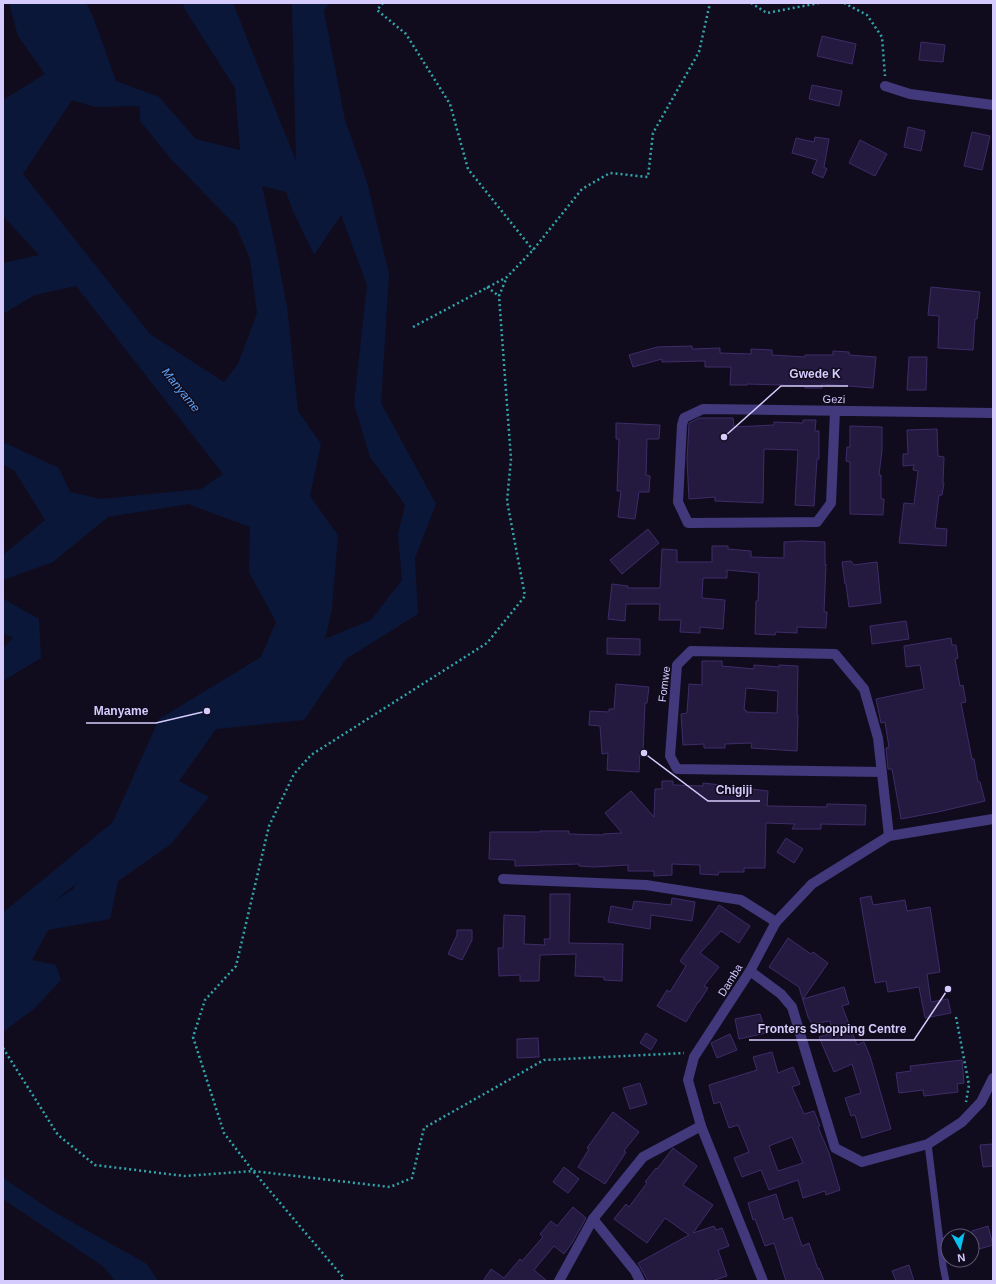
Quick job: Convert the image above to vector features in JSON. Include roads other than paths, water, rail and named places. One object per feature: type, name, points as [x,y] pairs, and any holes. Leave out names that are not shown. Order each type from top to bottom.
[{"type":"street","points":[[885,86],[910,94],[993,105]]},
{"type":"street","name":"Gezi","points":[[835,411],[831,503],[817,522],[688,523],[678,502],[682,425],[684,418],[703,409],[993,413]]},
{"type":"street","name":"Fomwe","points":[[882,772],[677,769],[670,756],[677,665],[691,651],[835,654],[864,689],[878,738],[882,772],[889,836]]},
{"type":"street","name":"Damba","points":[[763,1281],[701,1126],[688,1080],[694,1057],[750,971],[776,922],[812,884],[889,836],[993,820]]},
{"type":"street","points":[[503,880],[646,885],[741,900],[776,922]]},
{"type":"street","points":[[750,971],[781,994],[792,1006],[835,1148],[862,1162],[928,1144],[962,1122],[981,1102],[993,1078]]},
{"type":"street","points":[[559,1281],[593,1219],[643,1157],[701,1126]]},
{"type":"street","points":[[593,1219],[635,1271],[640,1281]]},
{"type":"lane","points":[[928,1144],[946,1281]]},
{"type":"water","points":[[9,3],[86,3],[94,19],[116,81],[159,97],[196,139],[240,150],[235,88],[184,8],[183,3],[233,3],[296,161],[292,3],[329,3],[324,11],[345,120],[367,182],[389,274],[381,403],[436,504],[415,558],[418,614],[346,659],[304,720],[216,729],[179,781],[209,797],[170,845],[118,881],[110,919],[48,930],[32,960],[56,965],[61,980],[35,1008],[3,1032],[3,935],[73,889],[109,831],[159,719],[261,657],[276,622],[249,572],[250,527],[188,504],[108,517],[53,562],[3,580],[3,555],[45,520],[14,470],[3,464],[3,442],[59,468],[70,492],[101,499],[201,489],[223,474],[76,286],[35,295],[3,314],[3,263],[39,255],[3,216],[3,100],[45,74],[18,36]],"holes":[[[72,100],[95,107],[140,106],[140,121],[171,159],[236,226],[250,259],[257,313],[238,364],[224,382],[150,334],[23,174]],[[262,186],[286,192],[293,211],[314,255],[341,215],[367,285],[354,404],[370,457],[405,505],[398,534],[402,580],[371,620],[325,639],[332,609],[338,535],[310,496],[321,444],[298,411],[287,307]]]},
{"type":"water","points":[[3,580],[4,599],[39,619],[41,658],[3,681],[3,648],[13,638],[3,633]]},
{"type":"water","points":[[3,1176],[6,1180],[54,1212],[147,1264],[158,1281],[115,1281],[104,1267],[3,1199]]},
{"type":"waterway","name":"Manyame","points":[[3,928],[121,831]]},
{"type":"place","name":"Gwede K","points":[[724,437]]},
{"type":"place","name":"Manyame","points":[[207,711]]},
{"type":"place","name":"Chigiji","points":[[644,753]]},
{"type":"place","name":"Fronters Shopping Centre","points":[[948,989]]}]
